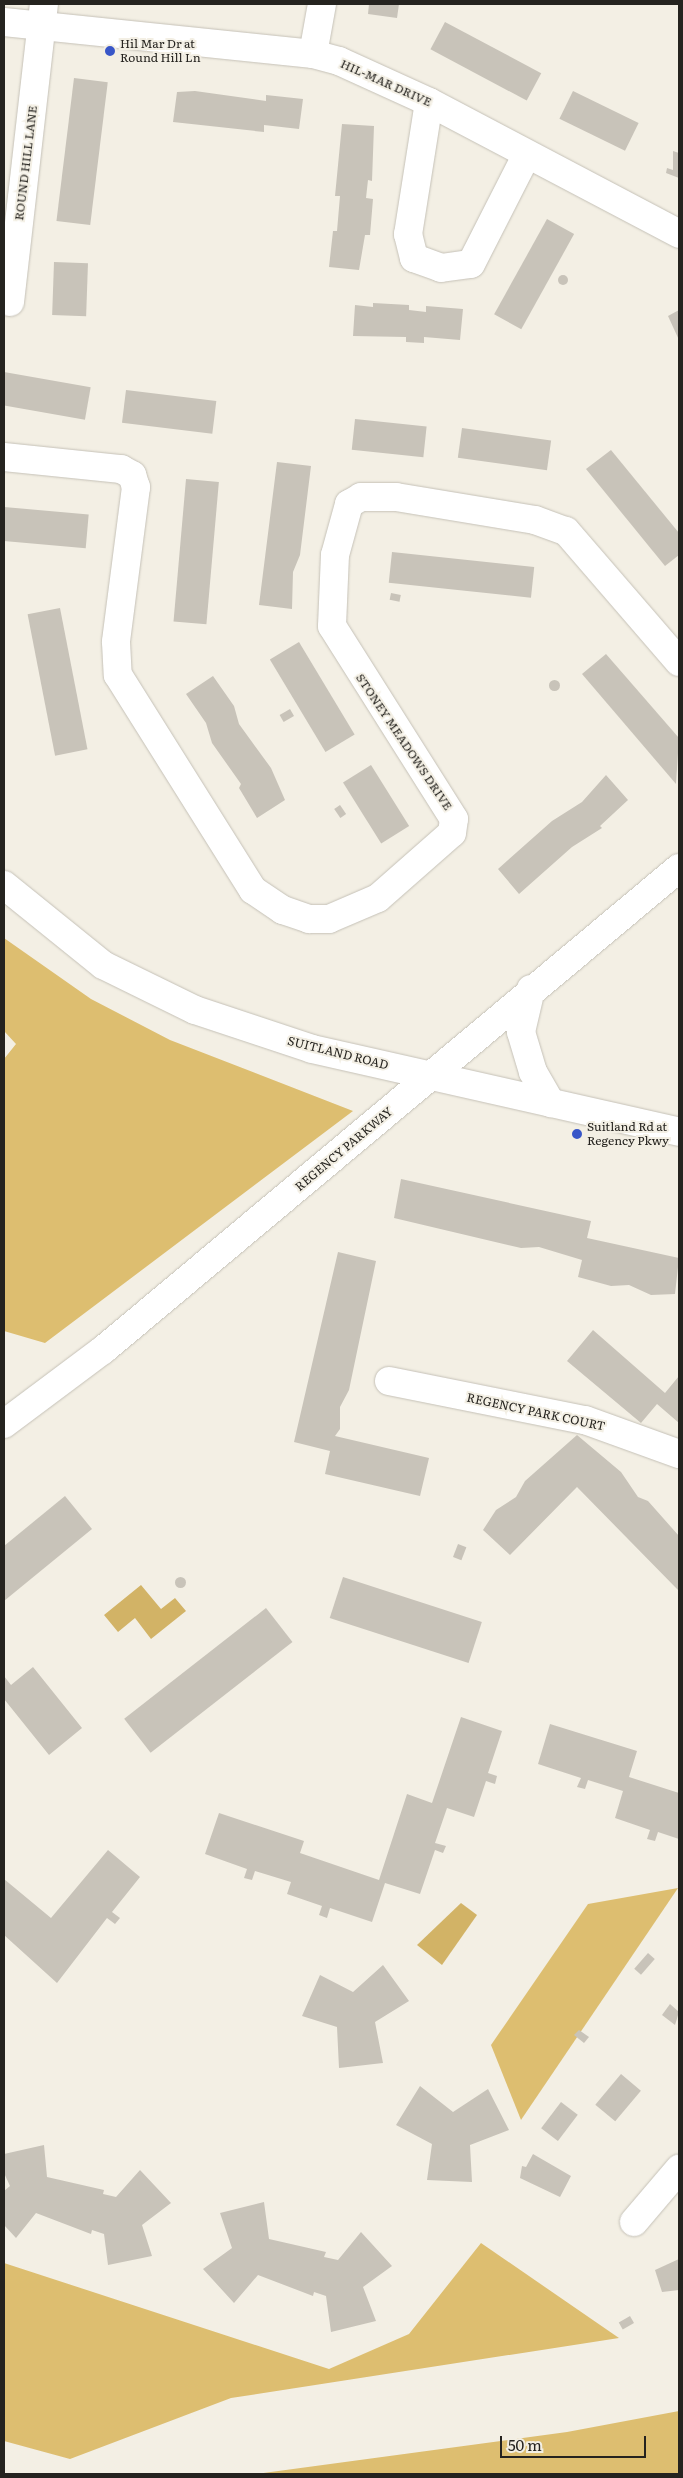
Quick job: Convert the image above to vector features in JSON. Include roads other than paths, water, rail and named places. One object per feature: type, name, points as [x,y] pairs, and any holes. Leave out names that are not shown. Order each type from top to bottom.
[{"type":"street","points":[[313,54],[322,4]]},
{"type":"street","name":"HIL-MAR DRIVE","points":[[4,22],[43,14],[313,54],[370,74],[429,102],[526,156],[679,234]]},
{"type":"street","name":"ROUND HILL LANE","points":[[10,302],[43,14]]},
{"type":"street","points":[[429,102],[408,234],[414,258],[441,268],[471,264],[526,156]]},
{"type":"street","name":"STONEY MEADOWS DRIVE","points":[[4,457],[121,469],[132,475],[136,487],[116,642],[118,675],[253,890],[284,910],[309,919],[329,919],[378,898],[452,833],[454,819],[332,626],[334,555],[349,504],[361,497],[396,497],[536,520],[566,531],[679,662]]},
{"type":"street","name":"REGENCY PARKWAY","points":[[4,1424],[103,1350],[531,989],[679,868]]},
{"type":"street","name":"SUITLAND ROAD","points":[[4,885],[102,965],[195,1010],[312,1048],[679,1132]]},
{"type":"street","points":[[531,989],[521,1032],[533,1072],[551,1103]]},
{"type":"street","name":"REGENCY PARK COURT","points":[[389,1381],[585,1420],[679,1454]]},
{"type":"street","points":[[634,2222],[679,2169]]},
{"type":"place","name":"Hil Mar Dr at Round Hill Ln","points":[[110,51]]},
{"type":"place","name":"Suitland Rd at Regency Pkwy","points":[[577,1134]]}]
